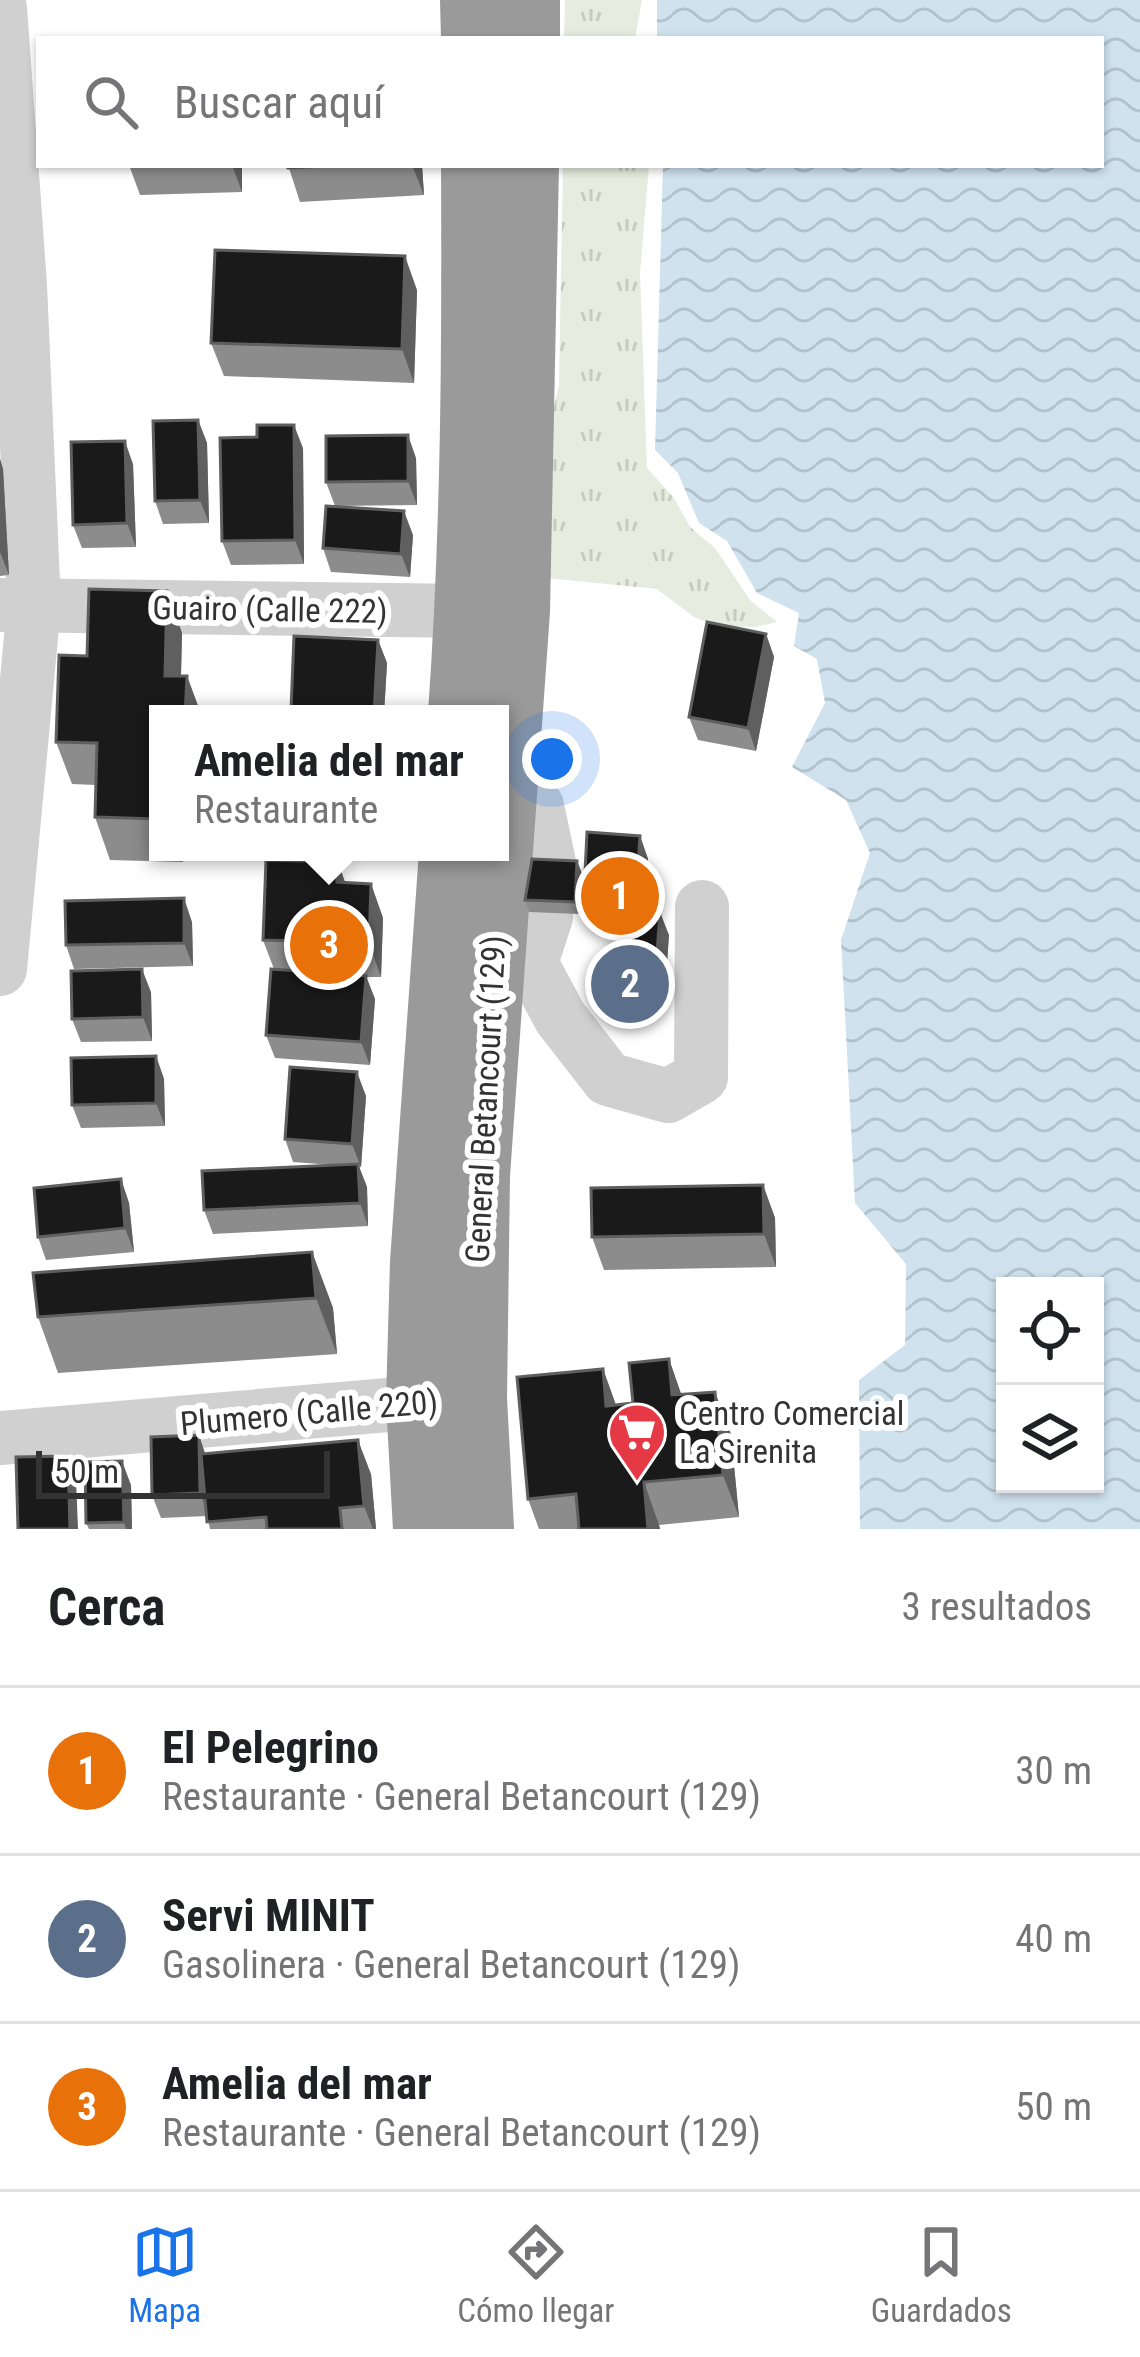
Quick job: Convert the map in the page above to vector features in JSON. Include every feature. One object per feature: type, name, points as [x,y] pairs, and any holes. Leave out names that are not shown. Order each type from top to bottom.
[{"type":"highway","points":[[473,0],[474,36]]},
{"type":"highway","points":[[526,36],[527,0]]},
{"type":"highway","points":[[462,705],[475,325],[474,168]]},
{"type":"highway","name":"General Betancourt (129)","points":[[509,732],[517,610],[526,168]]},
{"type":"highway","name":"General Betancourt (129)","points":[[426,1529],[477,1174],[523,946],[509,844]]},
{"type":"highway","name":"General Betancourt (129)","points":[[451,861],[423,1262],[447,1400],[482,1529]]},
{"type":"street","points":[[0,8],[20,285],[17,605],[0,969]]},
{"type":"street","name":"Guairo (Calle 222)","points":[[17,605],[468,611]]},
{"type":"street","points":[[509,808],[537,806],[549,863]]},
{"type":"street","points":[[523,946],[560,1017],[608,1079],[668,1096],[701,1077],[702,907]]},
{"type":"street","name":"Plumero (Calle 220)","points":[[0,1438],[447,1400]]},
{"type":"green space","points":[[565,0],[642,0],[636,36],[564,36]]},
{"type":"green space","points":[[563,168],[649,168],[640,273],[647,468],[674,498],[690,527],[715,548],[750,600],[777,622],[718,626],[694,617],[657,589],[536,577],[544,452],[559,385]]},
{"type":"water","points":[[657,0],[1140,0],[1140,1529],[860,1529],[859,1380],[905,1345],[906,1264],[855,1203],[841,940],[870,853],[846,800],[792,767],[825,703],[817,659],[794,646],[799,613],[757,593],[727,541],[699,523],[678,473],[655,450],[663,168],[1104,168],[1104,36],[657,36]]},
{"type":"building","points":[[215,250],[405,256],[402,349],[211,343]]},
{"type":"building","points":[[198,420],[200,500],[155,501],[153,421]]},
{"type":"building","points":[[257,425],[294,425],[295,540],[222,541],[220,438],[257,437]]},
{"type":"building","points":[[408,435],[408,481],[326,482],[326,436]]},
{"type":"building","points":[[125,441],[127,523],[73,525],[71,442]]},
{"type":"building","points":[[326,506],[404,511],[401,554],[323,548]]},
{"type":"building","points":[[89,589],[167,591],[165,676],[187,676],[185,705],[149,705],[149,819],[95,817],[97,743],[56,742],[59,655],[87,656]]},
{"type":"building","points":[[707,622],[766,634],[748,728],[689,717]]},
{"type":"building","points":[[294,636],[378,640],[374,705],[291,705]]},
{"type":"building","points":[[587,832],[640,836],[636,897],[584,893]]},
{"type":"building","points":[[532,859],[577,861],[575,902],[525,900]]},
{"type":"building","points":[[266,861],[338,862],[337,882],[371,884],[369,943],[263,940]]},
{"type":"building","points":[[184,898],[184,943],[66,945],[65,901]]},
{"type":"building","points":[[626,909],[660,912],[655,980],[620,978]]},
{"type":"building","points":[[142,969],[143,1017],[72,1019],[71,971]]},
{"type":"building","points":[[271,969],[366,976],[361,1042],[266,1035]]},
{"type":"building","points":[[156,1056],[156,1103],[72,1105],[71,1058]]},
{"type":"building","points":[[290,1067],[357,1072],[352,1144],[285,1139]]},
{"type":"building","points":[[358,1164],[360,1203],[204,1210],[202,1171]]},
{"type":"building","points":[[121,1179],[125,1228],[38,1237],[34,1188]]},
{"type":"building","points":[[763,1185],[764,1234],[592,1237],[591,1188]]},
{"type":"building","points":[[312,1252],[316,1298],[38,1317],[33,1273]]},
{"type":"building","name":"Centro Comercial La Sirenita","points":[[669,1359],[672,1395],[715,1392],[723,1475],[644,1482],[648,1529],[579,1529],[576,1494],[528,1499],[517,1377],[603,1369],[606,1406],[633,1403],[629,1363]]},
{"type":"building","points":[[199,1435],[200,1493],[152,1495],[151,1437]]},
{"type":"building","points":[[358,1440],[364,1506],[340,1508],[342,1529],[267,1529],[266,1517],[207,1522],[201,1454]]},
{"type":"building","points":[[68,1456],[70,1529],[18,1529],[16,1457]]},
{"type":"building","points":[[122,1461],[124,1522],[86,1523],[85,1462]]},
{"type":"place","name":"El Pelegrino","points":[[620,896]]},
{"type":"place","name":"Amelia del mar","points":[[329,945]]},
{"type":"place","name":"Servi MINIT","points":[[630,984]]},
{"type":"place","name":"Centro Comercial La Sirenita","points":[[637,1483]]}]
